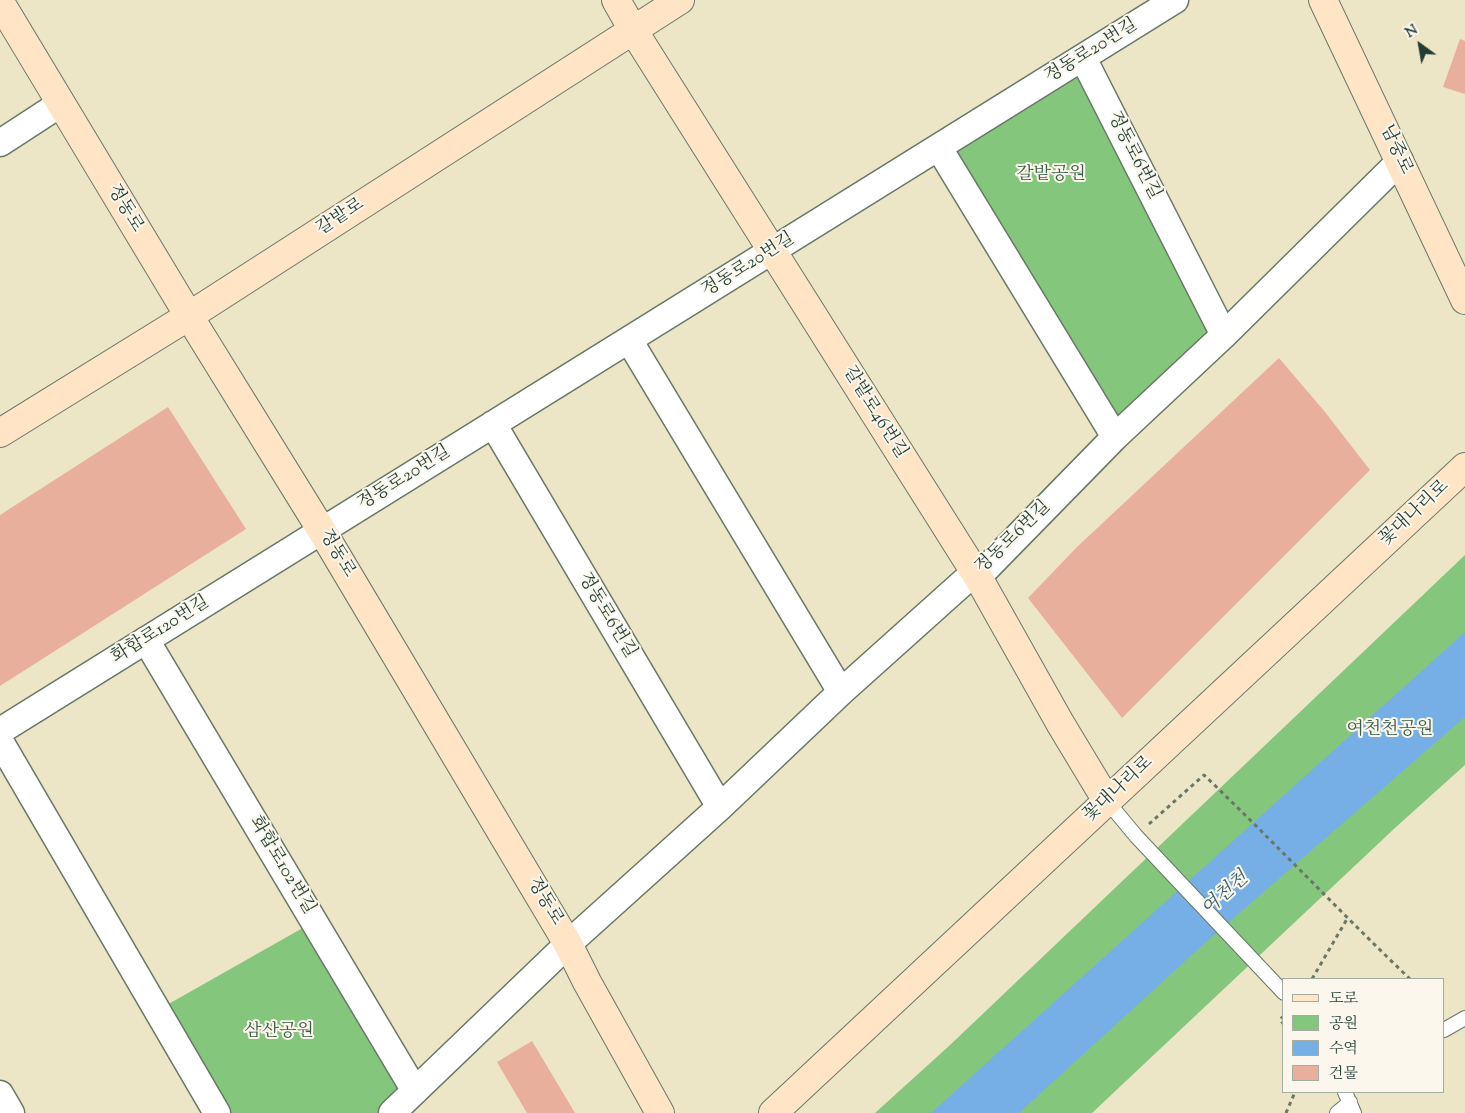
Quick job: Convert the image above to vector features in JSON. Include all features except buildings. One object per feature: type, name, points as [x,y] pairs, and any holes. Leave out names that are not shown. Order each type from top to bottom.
[{"type":"main road","name":"갈밭로46번길","points":[[616,0],[633,30],[978,577],[1060,723],[1107,801]]},
{"type":"main road","name":"갈밭로","points":[[0,432],[188,316],[680,0]]},
{"type":"main road","name":"남중로","points":[[1323,0],[1465,300]]},
{"type":"main road","name":"정동로","points":[[0,2],[188,316],[322,530],[568,944],[660,1113]]},
{"type":"main road","name":"꽃대나리로","points":[[773,1113],[1465,467]]},
{"type":"street","name":"정동로20번길","points":[[322,530],[1174,0]]},
{"type":"street","name":"정동로6번길","points":[[1083,58],[1224,335]]},
{"type":"street","points":[[0,143],[60,104]]},
{"type":"street","points":[[938,148],[1115,437]]},
{"type":"street","name":"정동로6번길","points":[[568,944],[720,807],[841,692],[967,579],[978,577],[1115,437],[1224,335],[1400,161]]},
{"type":"street","points":[[629,340],[841,692]]},
{"type":"street","name":"정동로6번길","points":[[493,424],[720,807]]},
{"type":"street","name":"화합로120번길","points":[[0,731],[322,530]]},
{"type":"street","name":"화합로102번길","points":[[146,640],[415,1091]]},
{"type":"street","points":[[0,741],[217,1113]]},
{"type":"street","points":[[392,1113],[568,944]]},
{"type":"street","points":[[0,1094],[11,1113]]},
{"type":"lane","points":[[1107,801],[1138,839],[1281,990]]},
{"type":"lane","points":[[1445,1029],[1465,1018]]},
{"type":"lane","points":[[1337,1113],[1349,1102]]},
{"type":"path","points":[[1138,839],[1204,775],[1252,820],[1304,876],[1409,978]]},
{"type":"path","points":[[1313,978],[1347,919]]},
{"type":"path","points":[[1286,1113],[1295,1093]]},
{"type":"green space","name":"갈밭공원","points":[[1083,58],[1224,335],[1115,437],[939,148]]},
{"type":"green space","name":"여천천공원","points":[[1465,555],[1465,765],[1396,827],[1092,1113],[875,1113],[949,1046]]},
{"type":"green space","name":"삼산공원","points":[[308,925],[406,1090],[381,1113],[227,1113],[165,1006]]},
{"type":"water","name":"여천천","points":[[1465,632],[1465,717],[1206,942],[1019,1113],[931,1113]]}]
